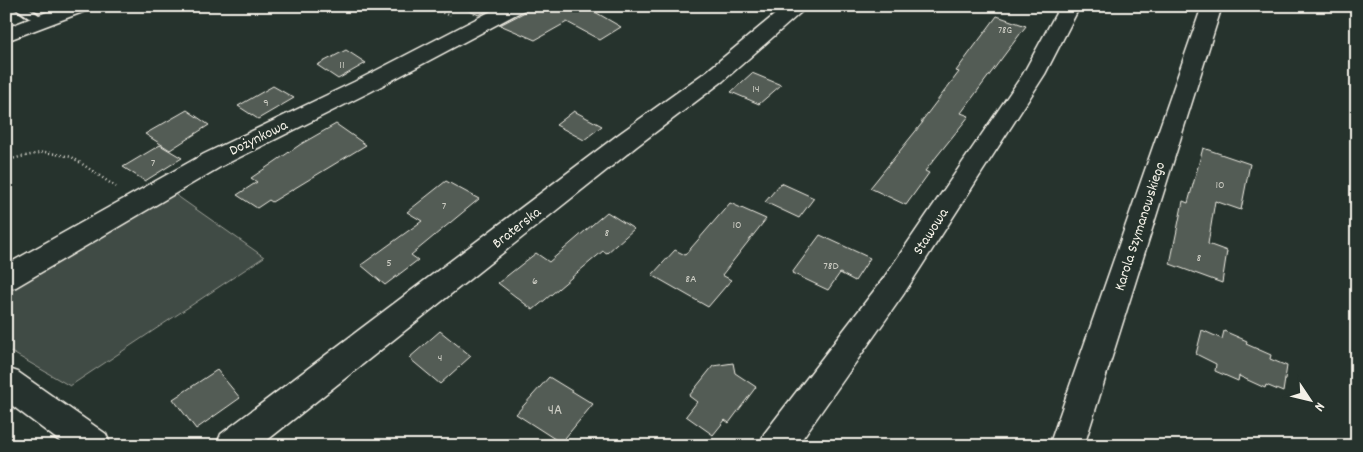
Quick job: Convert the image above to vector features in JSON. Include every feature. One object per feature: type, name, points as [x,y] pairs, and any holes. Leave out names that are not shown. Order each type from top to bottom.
[{"type":"street","points":[[6,35],[82,6]]},
{"type":"street","name":"Dożynkowa","points":[[6,279],[213,160],[362,87],[516,6]]},
{"type":"street","name":"Braterska","points":[[233,446],[628,140],[715,76],[798,6]]},
{"type":"street","name":"Stawowa","points":[[776,446],[898,279],[1034,74],[1070,6]]},
{"type":"street","name":"Karola Szymanowskiego","points":[[1066,446],[1212,6]]},
{"type":"street","points":[[6,382],[94,446]]},
{"type":"lane","points":[[18,6],[43,22]]},
{"type":"path","points":[[6,160],[44,152],[72,157],[139,202]]},
{"type":"shaded area","points":[[173,193],[264,257],[70,386],[6,349],[6,289]]},
{"type":"building","points":[[457,6],[496,6],[479,15]]},
{"type":"building","points":[[529,6],[596,6],[590,9],[621,27],[600,40],[567,22],[535,40],[500,25],[525,12]]},
{"type":"building","points":[[997,16],[1026,26],[961,113],[969,116],[925,171],[929,173],[906,205],[870,188],[923,122],[921,122],[959,72],[956,71]]},
{"type":"building","points":[[346,50],[366,63],[338,79],[317,65]]},
{"type":"building","points":[[752,73],[781,85],[759,104],[731,92]]},
{"type":"building","points":[[273,86],[294,98],[258,119],[238,106]]},
{"type":"building","points":[[187,110],[209,125],[170,150],[145,134]]},
{"type":"building","points":[[574,111],[602,126],[584,140],[556,125]]},
{"type":"building","points":[[336,124],[366,145],[272,202],[269,200],[257,208],[237,195],[257,182],[251,178],[301,144]]},
{"type":"building","points":[[160,145],[182,158],[145,181],[123,167]]},
{"type":"building","points":[[1203,148],[1250,164],[1241,210],[1215,201],[1208,244],[1227,251],[1222,283],[1170,264],[1183,201],[1188,203]]},
{"type":"building","points":[[446,181],[479,199],[411,255],[418,260],[385,285],[361,265],[422,221],[407,212]]},
{"type":"building","points":[[781,183],[814,198],[799,218],[765,202]]},
{"type":"building","points":[[730,203],[766,219],[722,275],[731,280],[708,307],[652,275],[675,250],[685,255]]},
{"type":"building","points":[[607,212],[634,229],[607,253],[603,251],[533,310],[498,283],[536,253],[549,262]]},
{"type":"building","points":[[820,235],[870,258],[855,281],[840,273],[828,290],[792,273]]},
{"type":"building","points":[[1202,330],[1222,339],[1224,331],[1247,341],[1246,344],[1271,355],[1270,359],[1287,366],[1283,392],[1266,385],[1265,388],[1239,376],[1238,381],[1215,371],[1216,364],[1196,354]]},
{"type":"building","points":[[440,331],[471,356],[440,384],[409,358]]},
{"type":"building","points":[[733,363],[735,373],[756,387],[729,423],[725,420],[713,435],[686,416],[697,402],[689,396],[713,366]]},
{"type":"building","points":[[217,370],[240,398],[196,429],[173,399]]},
{"type":"building","points":[[549,377],[593,404],[561,443],[516,414]]}]
